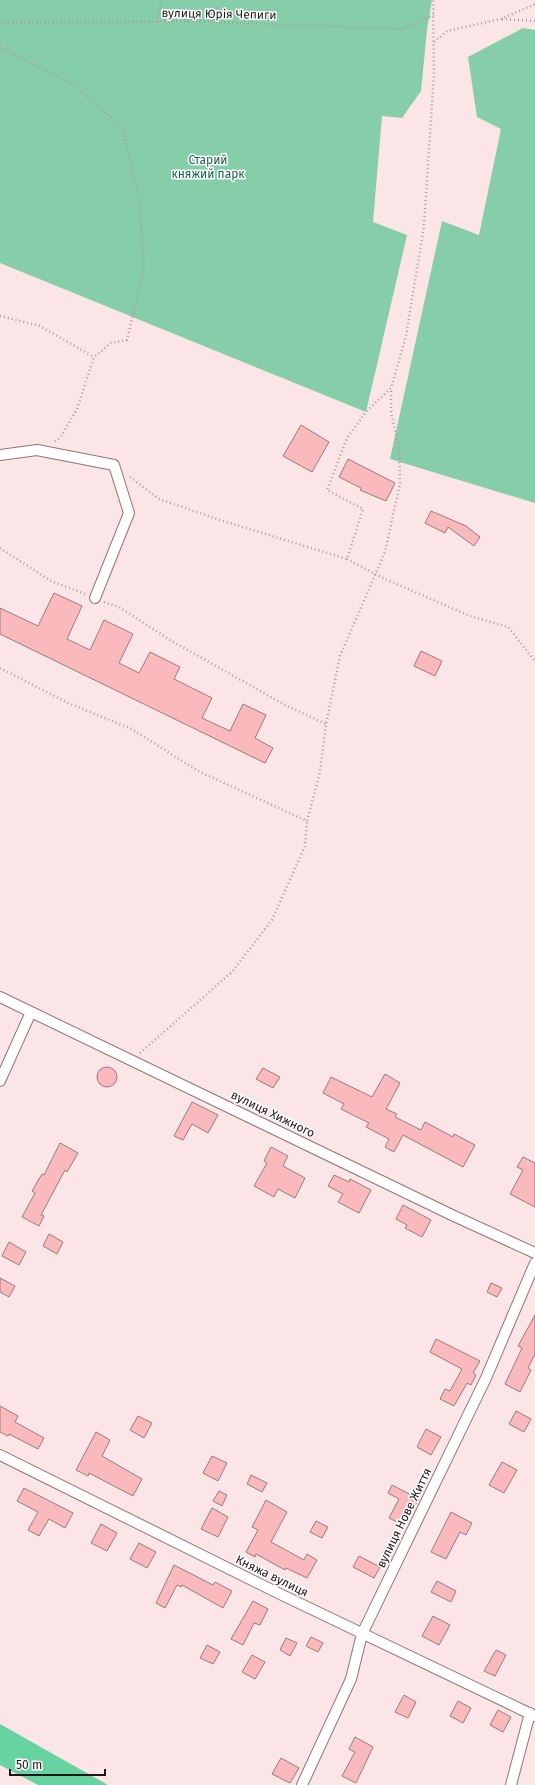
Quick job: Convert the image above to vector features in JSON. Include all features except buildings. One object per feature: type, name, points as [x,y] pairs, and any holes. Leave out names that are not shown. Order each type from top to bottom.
[{"type":"street","points":[[0,455],[37,450],[114,465],[129,513],[95,598]]},
{"type":"street","name":"вулиця Хижного","points":[[0,997],[454,1216],[535,1253]]},
{"type":"street","points":[[0,1081],[31,1012]]},
{"type":"street","name":"вулиця Нове Життя","points":[[302,1785],[351,1679],[362,1634],[486,1378],[535,1263]]},
{"type":"street","name":"Княжа вулиця","points":[[0,1455],[362,1634],[532,1714]]},
{"type":"street","points":[[511,1785],[532,1714]]},
{"type":"path","points":[[158,22],[161,0]]},
{"type":"path","points":[[132,1060],[232,972],[272,920],[305,846],[307,821],[320,772],[326,724],[340,656],[361,612],[385,552],[400,482],[399,448],[391,412],[391,388],[406,336],[424,226],[434,73],[433,0]]},
{"type":"path","points":[[434,42],[447,31],[501,19],[535,4]]},
{"type":"path","name":"вулиця Юрія Чепиги","points":[[0,23],[158,22],[402,29],[434,15]]},
{"type":"path","points":[[501,19],[535,21]]},
{"type":"path","points":[[0,47],[71,83],[122,127],[139,197],[144,268],[127,340],[111,343],[94,357],[77,409],[60,438],[37,450]]},
{"type":"path","points":[[0,316],[40,326],[94,357]]},
{"type":"path","points":[[347,559],[363,509],[327,490],[348,438],[366,412],[391,388]]},
{"type":"path","points":[[114,465],[160,499],[220,520],[347,559],[375,574],[470,616],[508,627],[535,661]]},
{"type":"path","points":[[0,548],[52,581],[118,607],[170,640],[285,705],[326,724]]},
{"type":"path","points":[[0,668],[68,703],[132,729],[196,770],[307,821]]},
{"type":"green space","name":"Старий княжий парк","points":[[0,0],[432,0],[427,30],[421,91],[402,118],[382,116],[373,222],[407,235],[366,412],[0,263]]},
{"type":"green space","points":[[523,28],[535,30],[535,503],[390,459],[442,221],[479,235],[501,129],[477,117],[468,57]]},
{"type":"green space","points":[[0,1724],[108,1785],[38,1785],[0,1765]]}]
